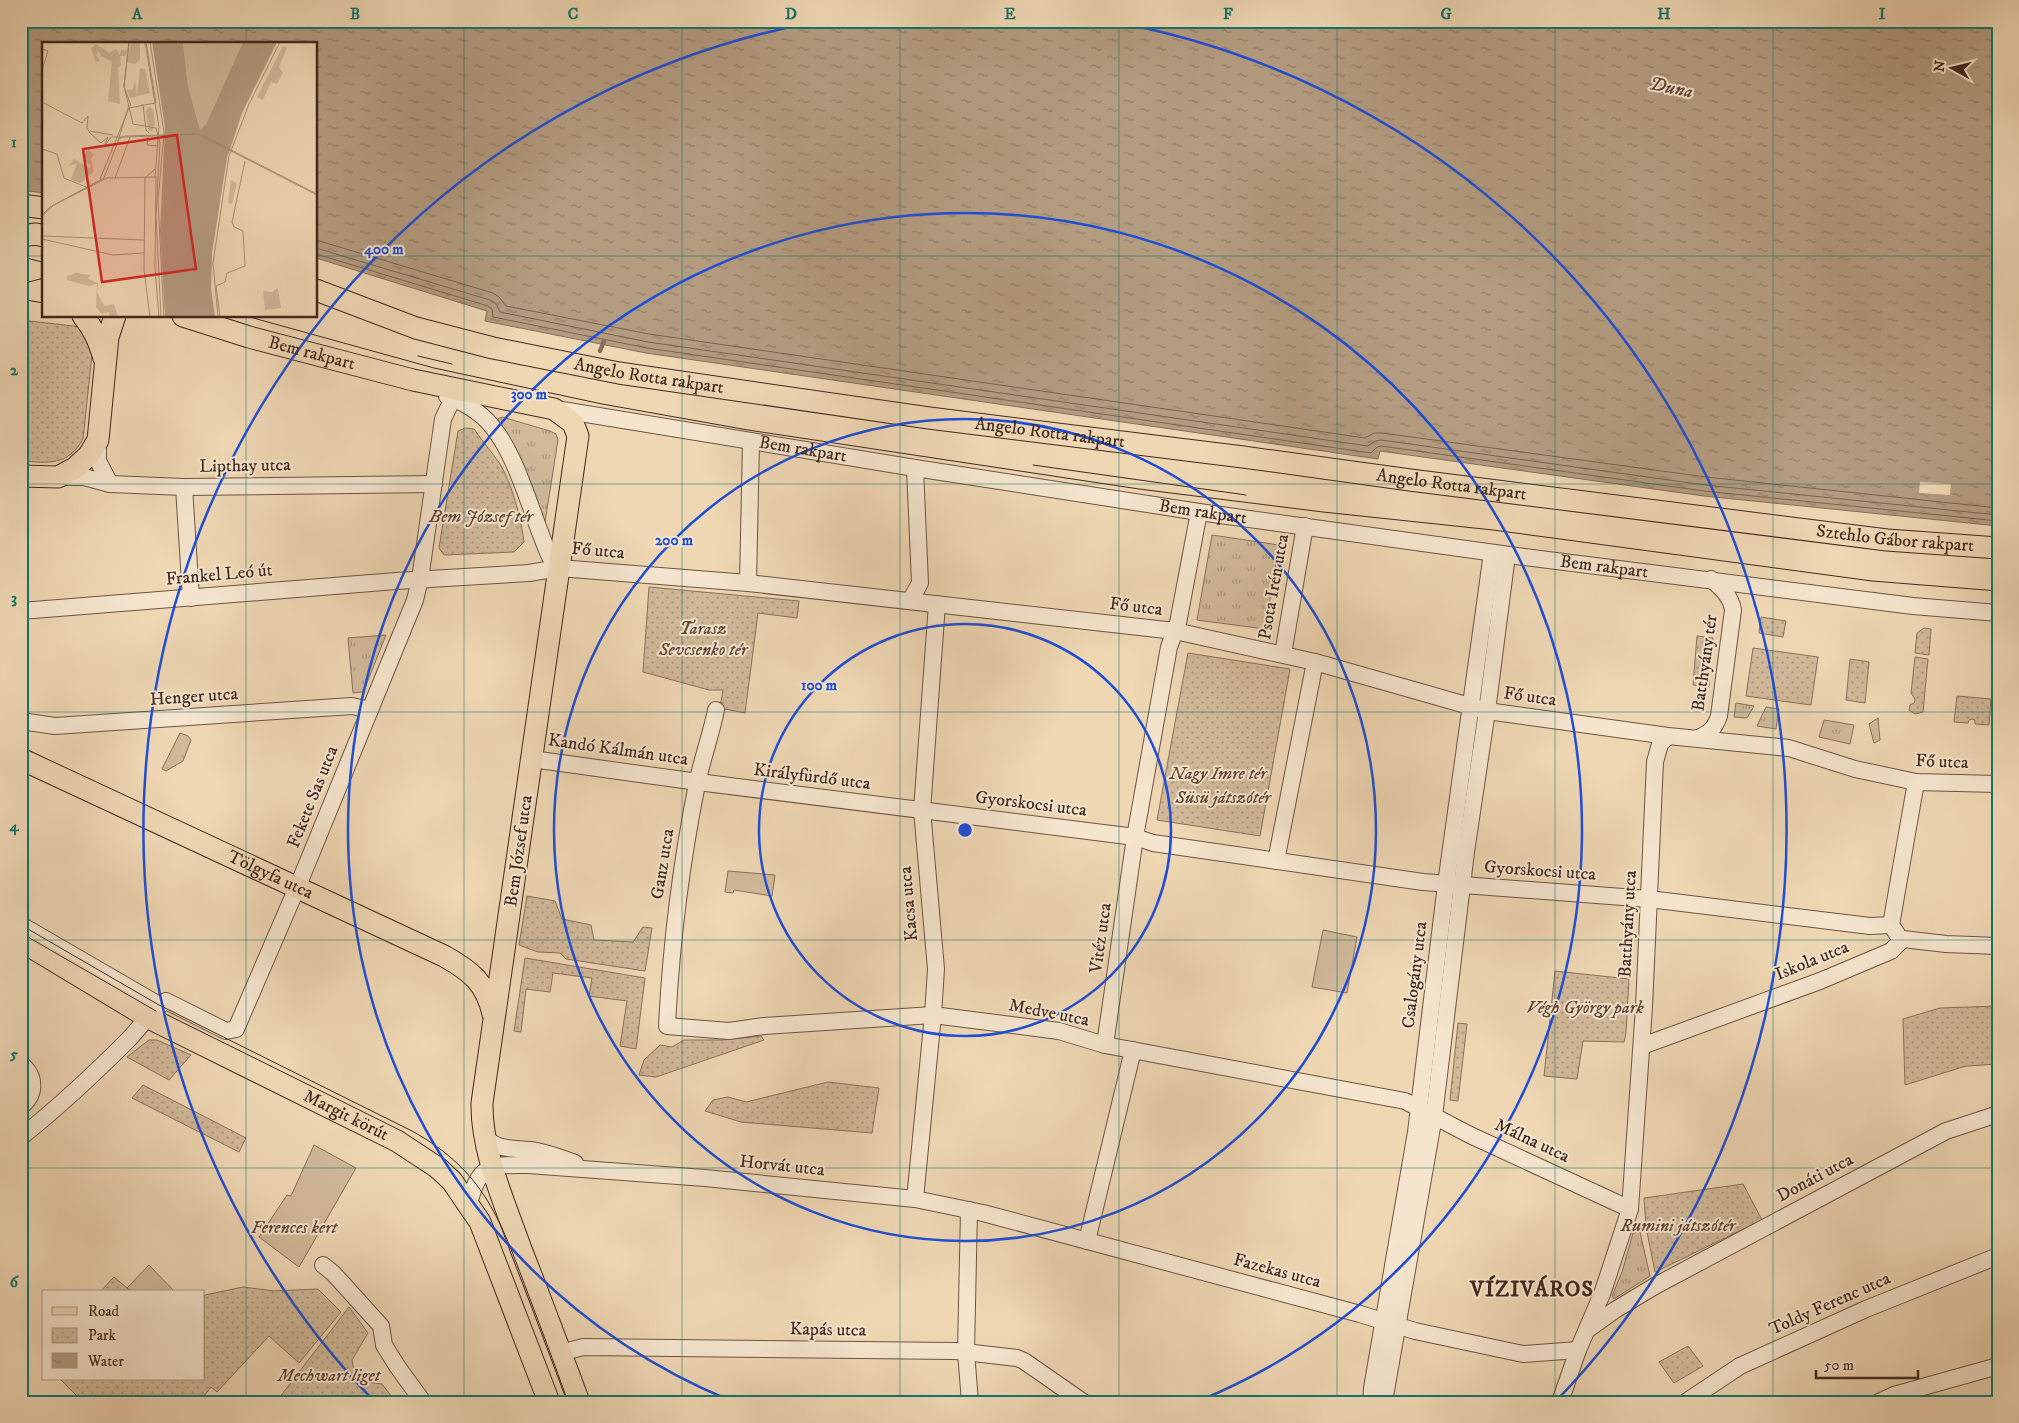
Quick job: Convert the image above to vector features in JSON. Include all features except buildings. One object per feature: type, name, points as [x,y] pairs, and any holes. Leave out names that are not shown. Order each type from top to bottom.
[{"type":"main road","points":[[21,205],[42,208]]},
{"type":"main road","points":[[21,236],[36,234],[42,236]]},
{"type":"main road","points":[[21,268],[42,273]]},
{"type":"main road","name":"Angelo Rotta rakpart","points":[[318,291],[416,328],[493,348],[619,373],[929,418],[1794,529]]},
{"type":"main road","points":[[85,318],[97,336],[106,363]]},
{"type":"main road","points":[[21,476],[58,477],[75,468],[88,455],[98,440],[108,337],[114,318]]},
{"type":"main road","name":"Bem rakpart","points":[[189,318],[249,337],[413,380],[554,409]]},
{"type":"main road","points":[[554,409],[573,423],[578,436],[559,568]]},
{"type":"main road","name":"Sztehlo Gábor rakpart","points":[[1794,529],[1887,540],[1998,548]]},
{"type":"main road","name":"Bem József utca","points":[[483,1134],[482,1103],[559,568]]},
{"type":"main road","name":"Tölgyfa utca","points":[[21,760],[298,888],[462,967],[485,989],[494,1017]]},
{"type":"main road","name":"Margit körút","points":[[21,941],[397,1141],[438,1168],[452,1181],[480,1222],[549,1402]]},
{"type":"main road","points":[[483,1134],[493,1167],[579,1402]]},
{"type":"street","name":"Bem rakpart","points":[[413,380],[453,398]]},
{"type":"street","points":[[453,398],[481,415],[498,436],[516,466],[544,544],[550,557],[559,568],[529,573],[420,579],[443,419],[453,398],[466,394],[486,394]]},
{"type":"street","name":"Bem rakpart","points":[[554,409],[1198,512],[1499,554],[1711,579],[1913,606],[1998,613]]},
{"type":"street","points":[[98,440],[98,461],[110,484]]},
{"type":"street","points":[[748,583],[751,442]]},
{"type":"street","points":[[910,601],[920,584],[915,468]]},
{"type":"street","name":"Lipthay utca","points":[[58,477],[84,478],[110,484],[184,487],[434,484]]},
{"type":"street","points":[[184,487],[191,598]]},
{"type":"street","points":[[1198,512],[1178,623],[1169,647],[1136,837],[1153,842],[1276,861],[1315,662]]},
{"type":"street","name":"Psota Irén utca","points":[[1283,654],[1306,526]]},
{"type":"street","name":"Csalogány utca","points":[[1371,1402],[1390,1323],[1434,1116],[1470,707],[1499,554]]},
{"type":"street","name":"Csalogány utca","points":[[1384,1402],[1390,1323],[1418,1108],[1454,885],[1487,711],[1499,554]]},
{"type":"street","name":"Fő utca","points":[[559,568],[748,583],[1175,631],[1315,662],[1487,711],[1668,736],[1698,738]]},
{"type":"street","name":"Frankel Leó út","points":[[21,611],[420,579]]},
{"type":"street","name":"Fekete Sas utca","points":[[236,1029],[298,888],[415,600],[420,579]]},
{"type":"street","name":"Batthyány tér","points":[[1698,738],[1710,733],[1719,716],[1733,610],[1732,602],[1728,596],[1711,579]]},
{"type":"street","name":"Kacsa utca","points":[[915,1199],[936,969],[922,810],[937,604]]},
{"type":"street","name":"Henger utca","points":[[21,721],[55,726],[352,706],[370,710]]},
{"type":"street","name":"Ganz utca","points":[[667,1026],[672,948],[680,879],[698,782],[716,710]]},
{"type":"street","name":"Batthyány utca","points":[[1578,1350],[1602,1294],[1630,1209],[1642,1046],[1655,762],[1660,744],[1668,736]]},
{"type":"street","name":"Batthyány tér","points":[[1698,738],[1789,748],[1886,777]]},
{"type":"street","name":"Kandó Kálmán utca","points":[[532,759],[698,782]]},
{"type":"street","name":"Fő utca","points":[[1886,777],[1916,782],[1998,784]]},
{"type":"street","name":"Királyfürdő utca","points":[[698,782],[922,810]]},
{"type":"street","points":[[1916,782],[1891,925],[1903,939],[1946,944],[1998,946]]},
{"type":"street","name":"Gyorskocsi utca","points":[[922,810],[1136,837]]},
{"type":"street","name":"Vitéz utca","points":[[1105,1045],[1136,837]]},
{"type":"street","name":"Gyorskocsi utca","points":[[1276,861],[1454,885],[1649,900],[1870,926],[1891,925]]},
{"type":"street","name":"Margit körút","points":[[21,925],[154,1012],[166,1001],[226,1031],[236,1029]]},
{"type":"street","name":"Iskola utca","points":[[1642,1046],[1820,982],[1892,951],[1903,939]]},
{"type":"street","points":[[21,1136],[82,1084],[154,1012]]},
{"type":"street","name":"Medve utca","points":[[667,1026],[729,1031],[764,1026],[933,1015],[1059,1032],[1105,1045],[1405,1101],[1418,1108]]},
{"type":"street","points":[[1087,1241],[1133,1050]]},
{"type":"street","points":[[21,1064],[30,1074],[33,1084],[30,1096],[21,1106]]},
{"type":"street","name":"Málna utca","points":[[1418,1108],[1470,1135],[1630,1209]]},
{"type":"street","name":"Donáti utca","points":[[1586,1331],[1615,1310],[1655,1286],[1946,1131],[1998,1114]]},
{"type":"street","name":"Horvát utca","points":[[483,1134],[491,1143],[498,1147],[535,1151],[557,1156],[591,1169]]},
{"type":"street","name":"Horvát utca","points":[[493,1167],[528,1164],[591,1169],[915,1199],[969,1210]]},
{"type":"street","points":[[469,1204],[480,1176],[486,1170],[493,1167]]},
{"type":"street","points":[[969,1210],[961,1351],[970,1402]]},
{"type":"street","name":"Fazekas utca","points":[[969,1210],[1415,1331],[1523,1354],[1578,1350]]},
{"type":"street","name":"Toldy Ferenc utca","points":[[1686,1402],[1740,1366],[1866,1309],[1998,1256]]},
{"type":"street","points":[[323,1266],[333,1273],[381,1326],[384,1344],[396,1366],[423,1402]]},
{"type":"street","name":"Kapás utca","points":[[560,1353],[584,1347],[961,1351],[1017,1358],[1083,1402]]},
{"type":"street","points":[[1560,1402],[1578,1350]]},
{"type":"street","points":[[1879,1402],[1894,1395],[1998,1366]]},
{"type":"green space","points":[[21,320],[82,327],[93,345],[83,439],[71,454],[57,461],[21,461]]},
{"type":"green space","points":[[502,417],[556,434],[558,440],[545,522],[494,421]]},
{"type":"green space","name":"Bem József tér","points":[[465,428],[474,429],[500,464],[512,491],[521,522],[524,542],[514,552],[444,555],[439,548],[458,431]]},
{"type":"green space","points":[[1212,535],[1279,545],[1265,629],[1197,620]]},
{"type":"green space","name":"Tarasz Sevcsenko tér","points":[[649,587],[799,601],[797,618],[758,613],[745,713],[720,708],[723,690],[709,690],[643,672]]},
{"type":"green space","points":[[1761,617],[1786,621],[1783,637],[1759,633]]},
{"type":"green space","points":[[1924,628],[1931,629],[1929,655],[1915,653],[1917,633]]},
{"type":"green space","points":[[386,635],[365,688],[362,692],[353,693],[348,638]]},
{"type":"green space","points":[[1697,636],[1713,638],[1712,647],[1703,650],[1701,666],[1710,671],[1709,686],[1693,685]]},
{"type":"green space","points":[[1753,648],[1818,657],[1811,705],[1746,696]]},
{"type":"green space","name":"Nagy Imre tér","points":[[1188,653],[1290,669],[1260,836],[1157,820]]},
{"type":"green space","points":[[1915,657],[1928,659],[1923,712],[1915,714],[1909,710],[1910,705],[1914,703],[1915,699],[1911,693]]},
{"type":"green space","points":[[1850,659],[1869,662],[1865,703],[1846,700]]},
{"type":"green space","points":[[1957,696],[1991,699],[1989,725],[1975,724],[1975,720],[1972,719],[1968,723],[1954,722]]},
{"type":"green space","points":[[1736,703],[1754,706],[1747,718],[1734,717]]},
{"type":"green space","points":[[1766,707],[1779,709],[1776,729],[1757,726]]},
{"type":"green space","points":[[1878,718],[1880,740],[1874,743],[1869,724]]},
{"type":"green space","points":[[1824,720],[1854,725],[1850,744],[1819,737]]},
{"type":"green space","points":[[180,733],[188,736],[191,740],[183,761],[166,771],[162,769]]},
{"type":"green space","points":[[728,871],[775,875],[772,896],[734,890],[733,893],[725,892]]},
{"type":"green space","points":[[527,896],[555,901],[562,919],[591,925],[594,940],[633,942],[643,927],[652,928],[645,971],[566,959],[560,953],[538,952],[519,945]]},
{"type":"green space","points":[[1323,930],[1357,937],[1347,993],[1312,987]]},
{"type":"green space","points":[[525,958],[645,978],[636,1049],[620,1046],[627,1001],[589,996],[592,978],[553,973],[550,992],[526,989],[521,1032],[514,1031]]},
{"type":"green space","name":"Végh György park","points":[[1555,971],[1629,979],[1624,1042],[1583,1041],[1577,1079],[1544,1076]]},
{"type":"green space","points":[[1998,1006],[1998,1064],[1966,1066],[1905,1085],[1903,1019],[1940,1008]]},
{"type":"green space","points":[[1458,1023],[1467,1024],[1458,1101],[1450,1100]]},
{"type":"green space","points":[[761,1036],[764,1040],[656,1077],[639,1075],[644,1060],[660,1045],[672,1047],[684,1040],[722,1040]]},
{"type":"green space","points":[[149,1040],[157,1040],[191,1055],[169,1080],[127,1057]]},
{"type":"green space","points":[[828,1082],[879,1088],[872,1133],[741,1122],[705,1111],[713,1100],[728,1097],[746,1102]]},
{"type":"green space","points":[[143,1085],[246,1138],[239,1152],[132,1098]]},
{"type":"green space","name":"Ferences kert","points":[[314,1145],[356,1168],[299,1267],[259,1237],[287,1195],[291,1196]]},
{"type":"green space","name":"Rumini játszótér","points":[[1743,1184],[1762,1220],[1655,1272],[1646,1227],[1644,1198]]},
{"type":"green space","points":[[1640,1232],[1650,1276],[1614,1299],[1612,1296],[1622,1272],[1633,1233]]},
{"type":"green space","points":[[149,1265],[173,1290],[130,1290],[127,1288]]},
{"type":"green space","points":[[114,1277],[130,1290],[102,1290]]},
{"type":"green space","points":[[243,1287],[274,1291],[318,1289],[341,1312],[299,1363],[269,1336],[217,1392],[211,1387],[199,1402],[94,1402],[95,1398],[83,1402],[61,1380],[205,1380],[205,1295]]},
{"type":"green space","name":"Mechwart liget","points":[[349,1307],[368,1333],[352,1360],[355,1374],[361,1381],[382,1384],[396,1402],[276,1402]]},
{"type":"green space","points":[[1688,1346],[1703,1366],[1674,1383],[1659,1362]]},
{"type":"water","name":"Duna","points":[[21,21],[1998,21],[1998,526],[1704,496],[1380,451],[1378,459],[646,353],[485,321],[487,311],[318,259],[318,42],[42,42],[42,193],[21,190]]},
{"type":"pier","points":[[1920,482],[1951,484],[1950,495],[1919,493]]},
{"type":"waterway","points":[[600,351],[604,341]]},
{"type":"tram line","points":[[21,284],[42,279]]},
{"type":"tram line","points":[[253,318],[434,368],[602,404],[748,430],[1139,489],[1323,512],[1493,530],[1872,581],[1998,591]]},
{"type":"tram line","points":[[418,356],[452,364]]},
{"type":"tram line","points":[[1033,465],[1246,495]]},
{"type":"tram line","points":[[21,925],[159,1005],[412,1131],[437,1146],[457,1163],[473,1180],[498,1219],[568,1402]]},
{"type":"tram line","points":[[21,933],[156,1011]]},
{"type":"district","name":"VÍZIVÁROS","points":[[1532,1289]]},
{"type":"park label","name":"Süsü játszótér","points":[[1223,798]]}]
